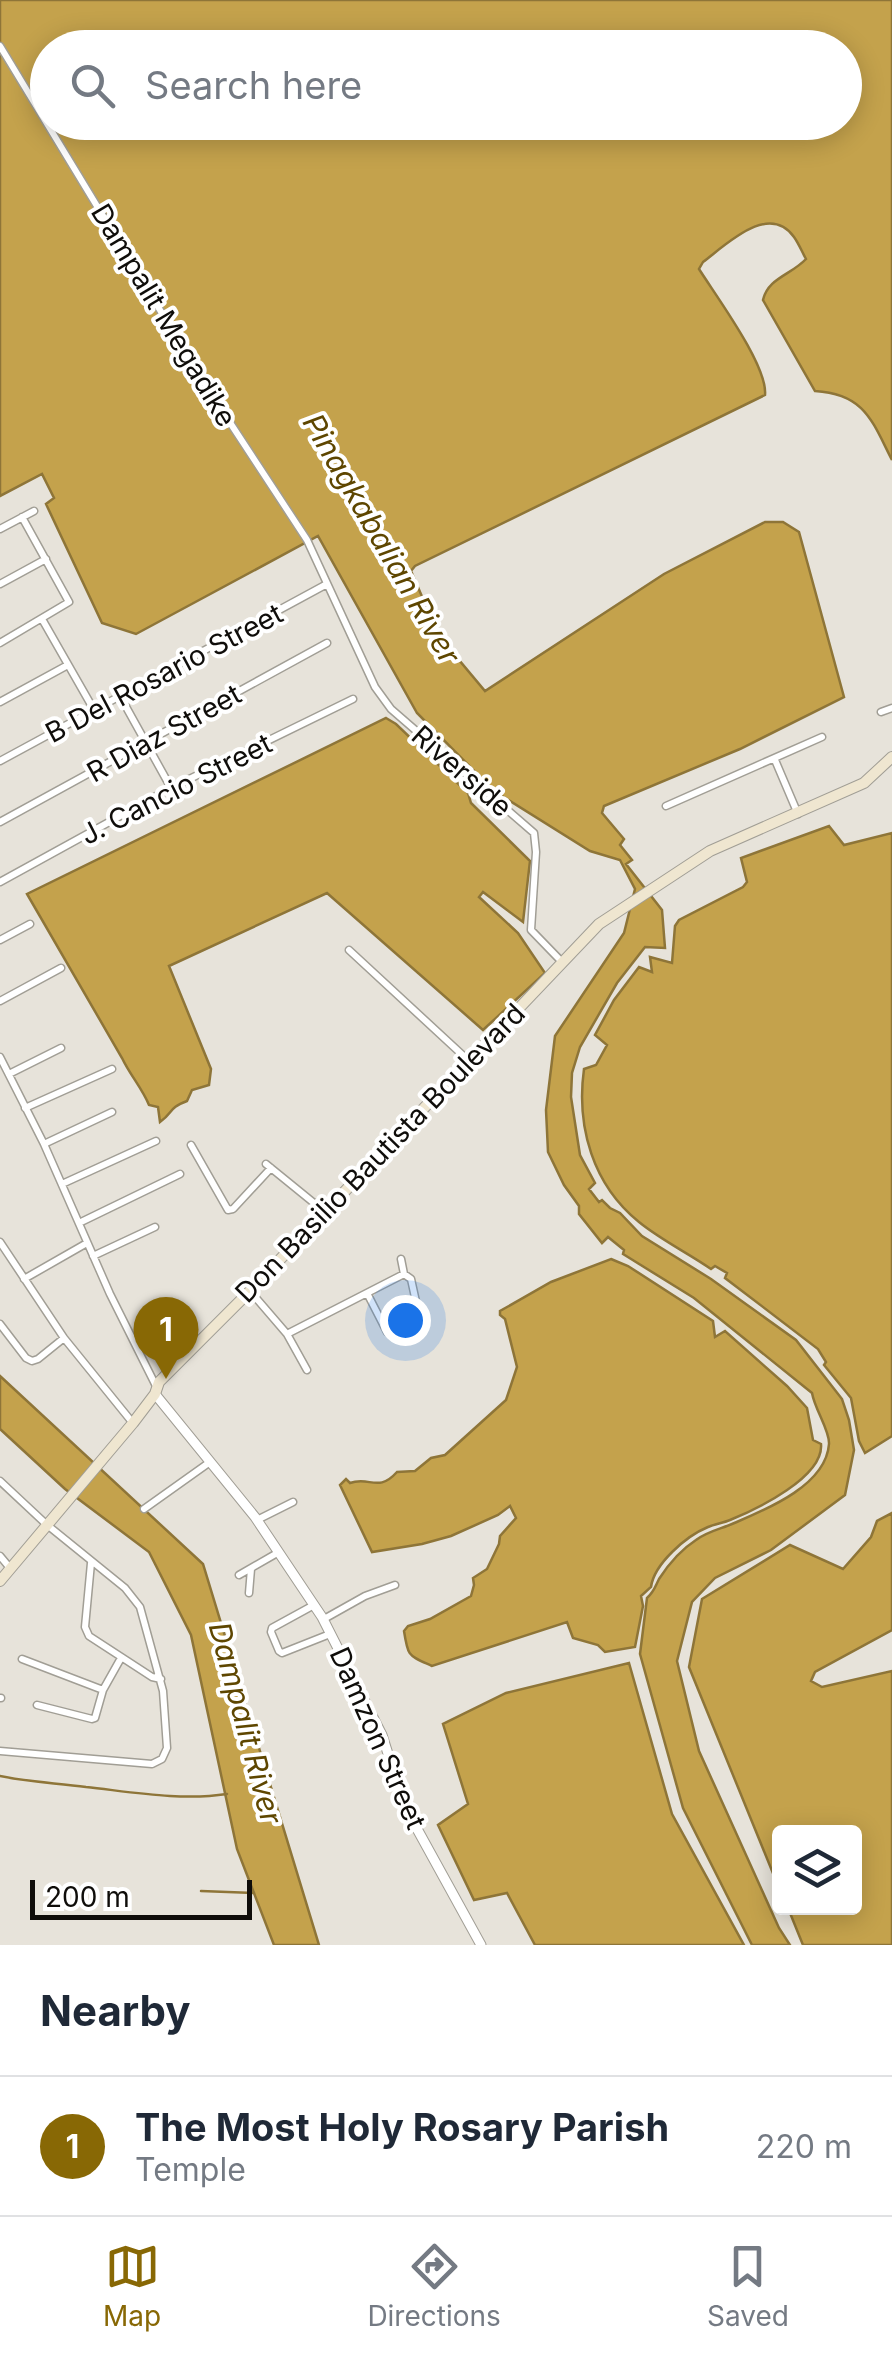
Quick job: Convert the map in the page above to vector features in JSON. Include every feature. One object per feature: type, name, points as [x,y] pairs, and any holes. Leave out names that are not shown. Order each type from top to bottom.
[{"type":"main road","name":"Don Basilio Bautista Boulevard","points":[[4,1572],[133,1423],[159,1382],[598,924],[710,851],[864,783],[892,757]]},
{"type":"street","name":"Dampalit Megadike","points":[[0,46],[30,96]]},
{"type":"street","name":"Dampalit Megadike","points":[[57,140],[240,441],[288,509],[327,584]]},
{"type":"street","points":[[0,529],[34,511]]},
{"type":"street","points":[[0,643],[69,602],[22,517]]},
{"type":"street","points":[[0,584],[46,558]]},
{"type":"street","name":"B Del Rosario Street","points":[[0,761],[327,584]]},
{"type":"street","name":"Riverside","points":[[327,584],[366,671],[390,709],[534,834],[532,930],[562,962]]},
{"type":"street","points":[[42,620],[94,710]]},
{"type":"street","name":"R Diaz Street","points":[[0,822],[327,643]]},
{"type":"street","points":[[0,702],[66,666]]},
{"type":"street","points":[[120,696],[172,788]]},
{"type":"street","name":"J. Cancio Street","points":[[0,882],[172,788],[353,699]]},
{"type":"street","points":[[881,712],[892,708]]},
{"type":"street","points":[[666,806],[822,737]]},
{"type":"street","points":[[774,760],[798,814]]},
{"type":"street","points":[[0,940],[30,924]]},
{"type":"street","points":[[349,950],[469,1061]]},
{"type":"street","points":[[0,1000],[62,968]]},
{"type":"street","points":[[9,1074],[61,1048]]},
{"type":"street","points":[[0,1056],[156,1391]]},
{"type":"street","points":[[26,1108],[112,1069]]},
{"type":"street","points":[[44,1144],[112,1112]]},
{"type":"street","points":[[62,1184],[156,1141]]},
{"type":"street","points":[[191,1145],[228,1210],[269,1166],[325,1212]]},
{"type":"street","points":[[78,1223],[180,1174]]},
{"type":"street","points":[[93,1256],[154,1228]]},
{"type":"street","points":[[0,1242],[64,1338],[133,1423]]},
{"type":"street","points":[[24,1279],[87,1243]]},
{"type":"street","points":[[401,1259],[404,1274],[411,1279],[420,1320]]},
{"type":"street","points":[[288,1334],[404,1274]]},
{"type":"street","points":[[250,1291],[288,1334],[307,1370]]},
{"type":"street","points":[[367,1293],[388,1332]]},
{"type":"street","points":[[0,1324],[32,1361],[64,1338]]},
{"type":"street","name":"Damzon Street","points":[[156,1391],[257,1520],[324,1619],[382,1736],[405,1808],[480,1945]]},
{"type":"street","points":[[144,1508],[210,1462]]},
{"type":"street","points":[[0,1482],[124,1588],[140,1607],[161,1679],[167,1748],[159,1762],[152,1764],[0,1751]]},
{"type":"street","points":[[257,1520],[293,1502]]},
{"type":"street","points":[[239,1575],[279,1552]]},
{"type":"street","points":[[0,1556],[4,1572]]},
{"type":"street","points":[[91,1562],[85,1628],[89,1636],[152,1678],[161,1679]]},
{"type":"street","points":[[249,1592],[252,1568]]},
{"type":"street","points":[[324,1619],[394,1585]]},
{"type":"street","points":[[314,1605],[272,1628],[279,1651],[332,1634]]},
{"type":"street","points":[[37,1705],[92,1719],[121,1658]]},
{"type":"street","points":[[22,1660],[103,1690]]},
{"type":"water","name":"Pinagkabalian River","points":[[0,0],[892,0],[892,460],[865,412],[845,398],[815,391],[763,300],[775,282],[806,259],[784,227],[761,225],[736,237],[699,269],[750,350],[764,382],[765,395],[411,571],[439,636],[485,691],[664,574],[765,522],[783,522],[799,532],[844,697],[740,749],[604,806],[602,813],[624,839],[620,845],[632,860],[626,864],[662,910],[665,948],[645,947],[617,983],[580,1047],[572,1073],[571,1097],[580,1155],[595,1183],[589,1189],[599,1202],[602,1200],[642,1236],[796,1340],[842,1399],[849,1420],[854,1450],[845,1495],[771,1550],[715,1578],[692,1602],[677,1661],[699,1751],[772,1915],[790,1945],[752,1945],[683,1808],[640,1654],[647,1598],[671,1563],[700,1537],[776,1504],[806,1484],[825,1459],[829,1439],[812,1393],[694,1298],[623,1254],[624,1250],[608,1237],[602,1243],[579,1214],[579,1206],[548,1152],[546,1110],[555,1036],[624,933],[635,889],[620,860],[590,851],[494,791],[417,713],[318,536],[136,634],[102,623],[46,504],[54,498],[42,474],[0,496]]},
{"type":"water","points":[[386,718],[468,793],[471,803],[530,861],[523,922],[483,892],[479,897],[518,933],[545,973],[483,1030],[327,893],[169,966],[211,1069],[209,1085],[192,1090],[187,1101],[160,1122],[158,1107],[149,1105],[27,894]]},
{"type":"water","points":[[829,826],[844,845],[892,833],[892,1436],[865,1453],[851,1398],[824,1365],[818,1349],[725,1278],[727,1273],[715,1266],[711,1269],[665,1241],[623,1207],[599,1173],[583,1112],[584,1069],[596,1065],[607,1045],[595,1035],[614,1000],[639,967],[652,972],[650,957],[672,963],[679,920],[743,887],[747,882],[741,858]]},
{"type":"water","points":[[611,1259],[713,1321],[715,1337],[725,1331],[787,1386],[807,1408],[813,1440],[821,1444],[819,1456],[801,1480],[787,1490],[742,1515],[699,1531],[672,1552],[641,1596],[643,1606],[635,1647],[605,1652],[598,1645],[573,1638],[567,1622],[432,1666],[418,1660],[410,1654],[404,1631],[471,1596],[473,1578],[487,1569],[500,1536],[516,1518],[510,1506],[451,1536],[372,1552],[340,1485],[346,1479],[350,1483],[384,1482],[397,1472],[415,1471],[431,1458],[445,1455],[506,1400],[517,1367],[500,1311],[551,1282]]},
{"type":"water","name":"Dampalit River","points":[[0,1376],[203,1564],[319,1945],[274,1945],[237,1849],[191,1635],[149,1552],[65,1489],[0,1429]]},
{"type":"water","points":[[892,1513],[892,1630],[815,1672],[811,1681],[822,1687],[892,1671],[892,1945],[803,1945],[791,1915],[862,1915],[862,1825],[772,1825],[772,1871],[689,1667],[702,1599],[790,1545],[843,1569],[871,1537],[877,1521]]},
{"type":"water","points":[[629,1663],[672,1814],[744,1945],[535,1945],[507,1893],[474,1900],[438,1825],[468,1804],[443,1724],[506,1693]]},
{"type":"waterway","points":[[0,1776],[156,1795],[227,1794]]},
{"type":"waterway","points":[[201,1891],[254,1893]]},
{"type":"place","name":"The Most Holy Rosary Parish","points":[[166,1379]]}]
